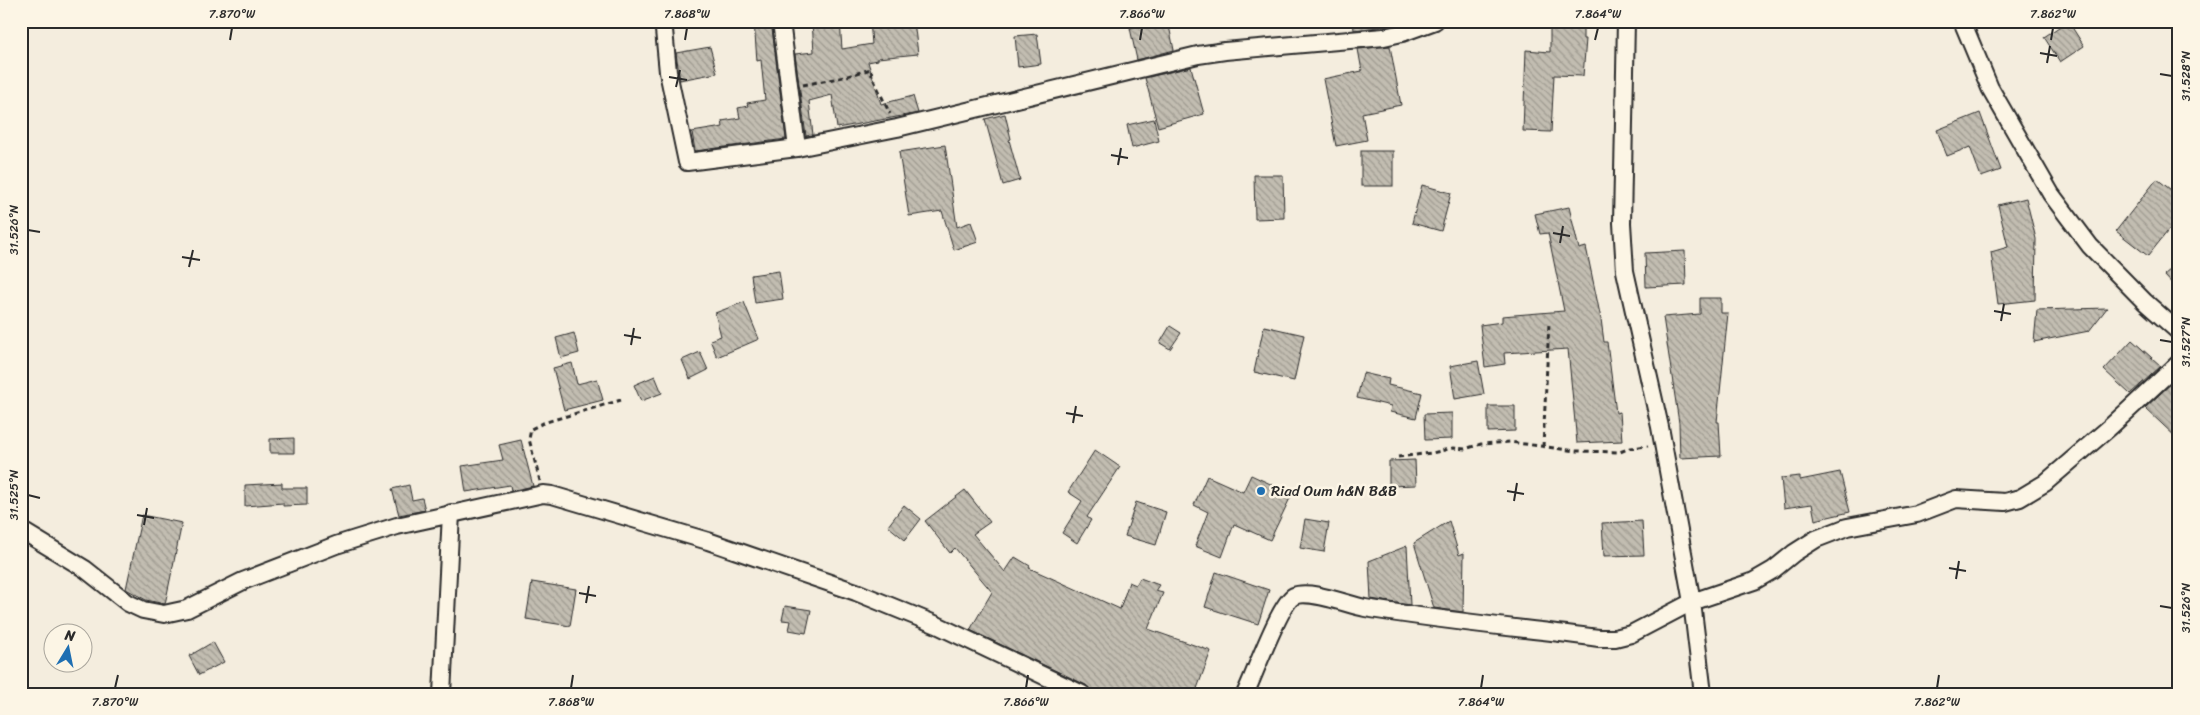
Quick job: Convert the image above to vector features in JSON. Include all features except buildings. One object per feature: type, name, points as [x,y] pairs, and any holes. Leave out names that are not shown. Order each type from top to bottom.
[{"type":"street","points":[[781,21],[797,148]]},
{"type":"street","points":[[664,30],[668,72],[686,162],[797,148],[896,128],[1198,56],[1225,51],[1384,37],[1402,33],[1435,21]]},
{"type":"street","points":[[1626,21],[1622,249],[1629,292],[1663,445],[1692,602],[1704,694]]},
{"type":"street","points":[[1962,21],[1990,88],[2051,194],[2090,246],[2145,302],[2179,332]]},
{"type":"street","points":[[1245,694],[1283,608],[1294,596],[1301,594],[1398,613],[1600,638],[1615,638],[1631,634],[1692,602],[1754,581],[1773,570],[1810,543],[1847,527],[1917,514],[1956,499],[2005,502],[2025,496],[2045,482],[2109,428],[2179,363]]},
{"type":"street","points":[[21,530],[85,569],[128,603],[143,610],[164,614],[187,609],[224,589],[296,559],[396,526],[543,494],[583,502],[708,541],[856,592],[937,625],[1082,694]]},
{"type":"street","points":[[442,694],[451,513]]},
{"type":"path","points":[[788,88],[844,77],[871,69],[872,76],[896,128]]},
{"type":"path","points":[[1543,447],[1549,323]]},
{"type":"path","points":[[543,494],[530,444],[529,435],[531,429],[543,423],[621,400]]},
{"type":"path","points":[[1398,457],[1432,453],[1453,448],[1465,449],[1480,444],[1510,442],[1543,447],[1620,452],[1630,448],[1663,445]]},
{"type":"place","name":"Riad Oum h&N B&B","points":[[1261,491]]}]
